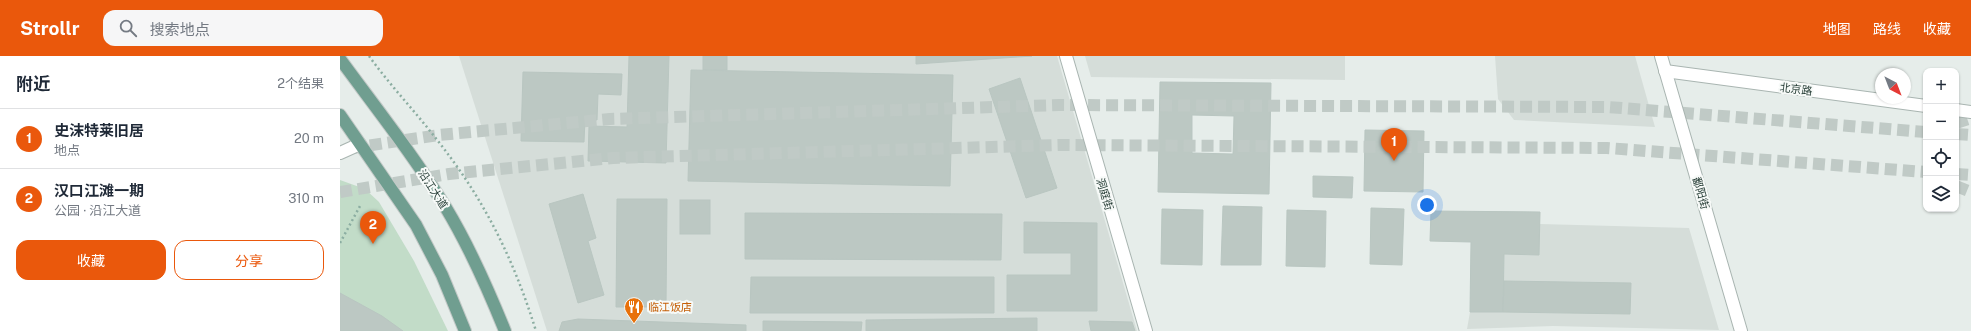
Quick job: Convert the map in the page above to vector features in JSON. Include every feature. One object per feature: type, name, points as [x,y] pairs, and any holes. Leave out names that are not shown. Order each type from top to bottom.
[{"type":"main road","name":"沿江大道","points":[[340,59],[422,170],[446,208],[475,263],[505,331]]},
{"type":"main road","points":[[340,115],[408,211],[429,248],[464,331]]},
{"type":"street","name":"洞庭街","points":[[1066,56],[1146,331]]},
{"type":"street","name":"鄱阳街","points":[[1661,56],[1741,331]]},
{"type":"street","name":"北京路","points":[[1665,72],[1923,106]]},
{"type":"street","points":[[1959,110],[1971,112]]},
{"type":"street","points":[[340,154],[360,144]]},
{"type":"path","points":[[369,56],[406,104],[434,135],[470,186],[504,244],[536,331]]},
{"type":"path","points":[[340,243],[360,206]]},
{"type":"shaded area","points":[[459,56],[1057,56],[1137,331],[547,331]]},
{"type":"shaded area","points":[[1085,56],[1345,56],[1345,80],[1091,77]]},
{"type":"shaded area","points":[[1495,56],[1635,56],[1655,127],[1514,120],[1498,99]]},
{"type":"shaded area","points":[[1431,211],[1540,212],[1540,224],[1689,228],[1719,330],[1553,326],[1467,329],[1470,312],[1471,242],[1430,241]]},
{"type":"green space","points":[[340,180],[365,189],[379,202],[414,261],[448,331],[340,331]]},
{"type":"building","points":[[629,56],[669,56],[666,163],[588,161],[589,126],[627,127]]},
{"type":"building","points":[[703,56],[727,56],[727,70],[703,70]]},
{"type":"building","points":[[916,56],[1032,56],[916,64]]},
{"type":"building","points":[[691,70],[953,75],[950,186],[688,181]]},
{"type":"building","points":[[523,72],[622,74],[621,95],[598,94],[597,120],[585,119],[584,142],[521,141]]},
{"type":"building","points":[[1020,78],[1057,188],[1026,198],[989,89]]},
{"type":"building","points":[[1160,82],[1271,83],[1269,194],[1158,192]],"holes":[[[1192,115],[1234,116],[1233,154],[1192,153]]]},
{"type":"building","points":[[1365,130],[1424,131],[1423,192],[1364,191]]},
{"type":"building","points":[[1313,176],[1353,177],[1352,198],[1313,197]]},
{"type":"building","points":[[583,194],[596,238],[588,241],[604,295],[578,303],[549,204]]},
{"type":"building","points":[[617,199],[667,199],[666,307],[616,307]]},
{"type":"building","points":[[680,200],[710,200],[710,234],[680,234]]},
{"type":"building","points":[[1223,206],[1262,207],[1261,265],[1221,265]]},
{"type":"building","points":[[1371,208],[1404,209],[1402,265],[1370,264]]},
{"type":"building","points":[[1162,209],[1203,210],[1202,265],[1161,264]]},
{"type":"building","points":[[1287,210],[1326,211],[1325,267],[1286,266]]},
{"type":"building","points":[[1431,211],[1540,212],[1539,255],[1504,254],[1503,312],[1470,312],[1471,242],[1430,241]]},
{"type":"building","points":[[745,213],[1002,214],[1001,260],[745,259]]},
{"type":"building","points":[[1024,222],[1097,223],[1097,311],[1007,311],[1007,275],[1071,275],[1071,253],[1024,253]]},
{"type":"building","points":[[751,277],[994,277],[994,313],[750,313]]},
{"type":"building","points":[[1504,281],[1631,283],[1630,314],[1503,312]]},
{"type":"building","points":[[340,293],[382,316],[403,331],[340,331]]},
{"type":"building","points":[[1037,318],[1037,331],[866,331],[866,320]]},
{"type":"building","name":"临江饭店","points":[[578,319],[746,325],[746,331],[559,331],[562,322]]},
{"type":"building","points":[[763,321],[862,322],[861,331],[763,331]]},
{"type":"building","points":[[1089,321],[1132,322],[1135,331],[1091,331]]},
{"type":"tunnel","points":[[352,148],[439,135],[610,119],[1059,105],[1608,107],[1923,132]]},
{"type":"tunnel","points":[[1959,122],[1971,118]]},
{"type":"tunnel","points":[[1959,134],[1971,135]]},
{"type":"tunnel","points":[[340,192],[449,174],[613,158],[1060,145],[1607,148],[1923,172]]},
{"type":"tunnel","points":[[1959,174],[1971,175]]},
{"type":"tunnel","points":[[1959,187],[1971,192]]},
{"type":"place","name":"史沫特莱旧居","points":[[1394,161]]},
{"type":"place","name":"汉口江滩一期","points":[[373,244]]},
{"type":"place","name":"临江饭店","points":[[634,324]]}]
